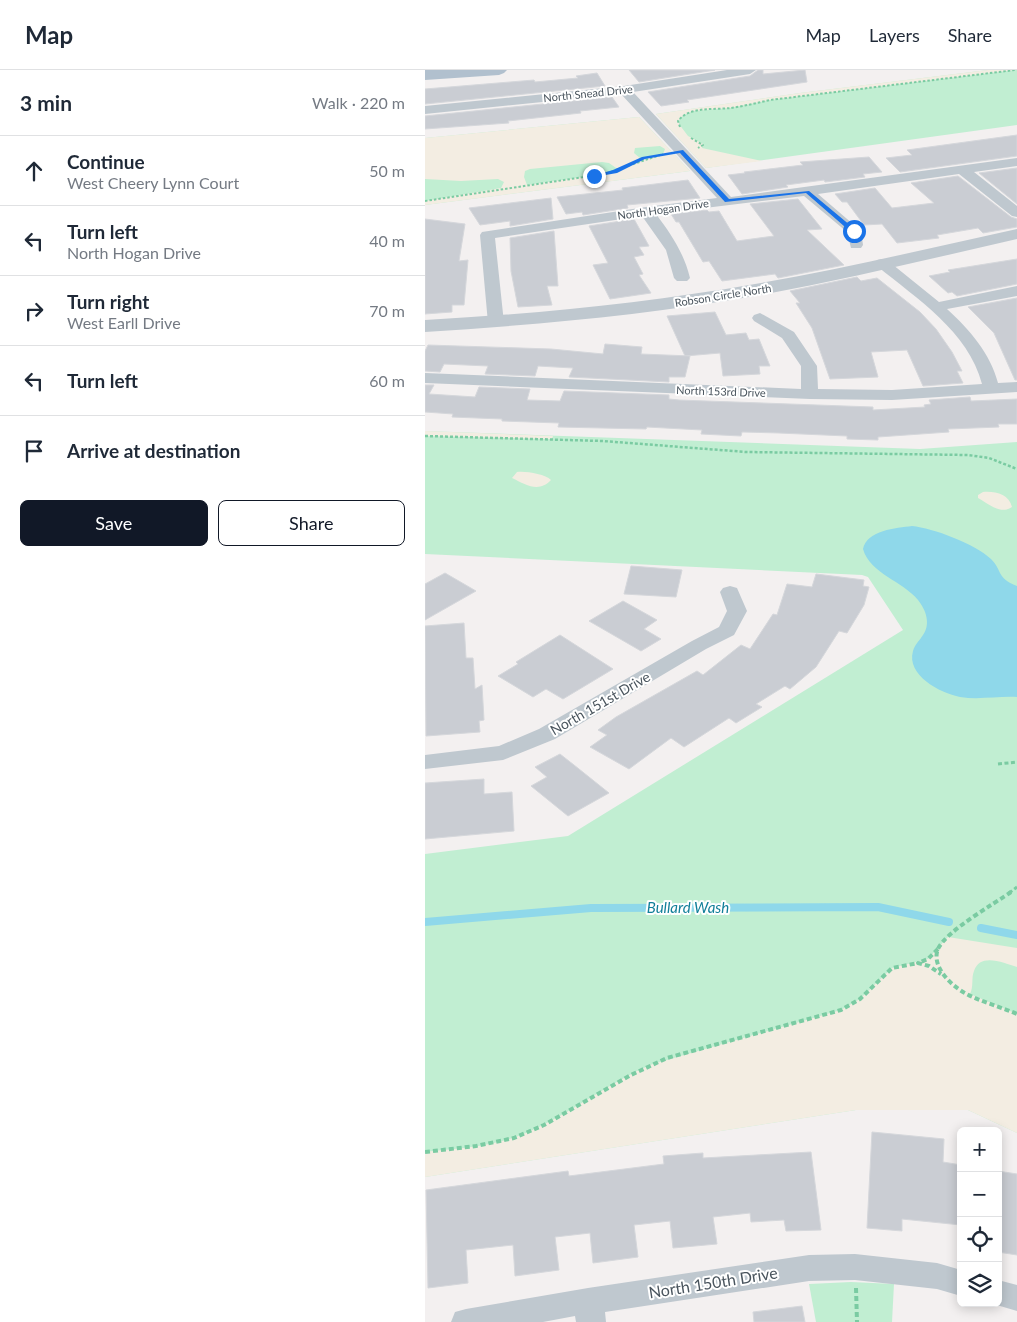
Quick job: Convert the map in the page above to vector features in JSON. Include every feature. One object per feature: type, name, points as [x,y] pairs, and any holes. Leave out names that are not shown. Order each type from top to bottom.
[{"type":"main road","points":[[425,75],[499,70]]},
{"type":"street","name":"North Snead Drive","points":[[425,110],[624,90],[750,70]]},
{"type":"street","points":[[624,90],[727,201]]},
{"type":"street","name":"North Hogan Drive","points":[[496,323],[487,235],[646,211],[807,192],[1017,162]]},
{"type":"street","points":[[961,169],[1017,213]]},
{"type":"street","points":[[807,192],[854,231],[856,245]]},
{"type":"street","points":[[646,211],[672,245],[680,264],[682,278]]},
{"type":"street","name":"Robson Circle North","points":[[425,326],[496,323],[596,313],[724,295],[882,264],[1017,234]]},
{"type":"street","points":[[882,264],[935,307],[969,342],[983,363],[991,388]]},
{"type":"street","points":[[935,307],[1017,291]]},
{"type":"street","points":[[760,318],[788,335],[809,366],[810,394]]},
{"type":"street","name":"North 153rd Drive","points":[[425,378],[810,394],[891,395],[1017,387]]},
{"type":"street","name":"North 151st Drive","points":[[425,762],[503,753],[547,734],[727,631],[737,611],[730,592]]},
{"type":"street","name":"North 150th Drive","points":[[467,1322],[589,1312],[779,1271],[809,1268],[855,1267],[937,1276],[957,1282]]},
{"type":"street","points":[[1002,1294],[1017,1298]]},
{"type":"path","points":[[682,130],[679,119],[688,113],[699,110],[1015,70]]},
{"type":"path","points":[[425,200],[615,172],[643,158],[704,146],[688,136]]},
{"type":"path","points":[[425,436],[603,441],[767,452],[968,455],[989,458],[1017,469]]},
{"type":"path","points":[[998,764],[1017,762]]},
{"type":"path","points":[[425,1152],[495,1143],[526,1133],[560,1116],[641,1068],[681,1054],[841,1010],[860,999],[892,968],[928,959],[948,937],[1017,888]]},
{"type":"path","points":[[938,949],[937,963],[944,976]]},
{"type":"path","points":[[918,963],[929,966],[965,992],[1017,1014]]},
{"type":"path","points":[[855,1267],[857,1322]]},
{"type":"green space","points":[[988,70],[1017,70],[1017,125],[706,168],[656,114],[800,93]]},
{"type":"green space","points":[[639,117],[690,171],[425,205],[425,138]]},
{"type":"green space","points":[[425,431],[920,449],[1017,442],[1017,1133],[968,1110],[856,1110],[425,1177],[425,854],[568,836],[903,630],[868,577],[862,575],[425,554]]},
{"type":"green space","points":[[851,1282],[894,1284],[892,1322],[816,1322],[809,1284]]},
{"type":"sand","points":[[988,70],[1015,70],[770,100],[730,108],[693,111],[679,119],[679,124],[688,136],[703,144],[702,148],[762,161],[706,168],[656,114],[800,93]]},
{"type":"sand","points":[[639,117],[690,171],[425,205],[425,201],[501,188],[504,182],[498,179],[461,181],[425,179],[425,138]],"holes":[[[660,146],[665,149],[663,154],[641,159],[634,153],[635,148]],[[602,162],[609,163],[619,170],[604,174],[527,185],[524,177],[525,171],[530,169]]]},
{"type":"sand","points":[[425,431],[553,436],[552,439],[425,436]]},
{"type":"sand","points":[[517,472],[535,473],[551,480],[542,486],[532,486],[512,478]]},
{"type":"sand","points":[[983,492],[992,492],[1005,496],[1012,507],[1003,510],[990,506],[978,498],[978,495]]},
{"type":"sand","points":[[948,937],[1017,948],[1017,967],[993,960],[987,960],[977,965],[973,974],[970,994],[1017,1014],[1017,1133],[968,1110],[856,1110],[425,1177],[425,1152],[476,1146],[514,1138],[559,1117],[621,1080],[653,1064],[841,1010],[860,999],[892,968],[928,959]]},
{"type":"water","points":[[912,526],[942,533],[965,542],[984,553],[995,563],[1006,580],[1017,586],[1017,697],[974,698],[952,695],[926,682],[915,668],[912,660],[913,651],[927,626],[925,613],[921,604],[912,593],[872,565],[863,549],[870,538],[876,534],[891,529]]},
{"type":"building","points":[[629,70],[715,70],[639,82]]},
{"type":"building","points":[[758,70],[763,70],[763,74],[805,70],[807,82],[687,100],[689,102],[661,106],[648,92],[750,76]]},
{"type":"building","points":[[597,73],[605,86],[425,104],[425,89],[578,78],[576,76]]},
{"type":"building","points":[[612,97],[619,107],[508,121],[509,123],[425,129],[425,116]]},
{"type":"building","points":[[1017,135],[1017,156],[900,172],[886,158],[912,155],[907,150]]},
{"type":"building","points":[[869,157],[882,172],[863,174],[865,177],[786,185],[788,187],[742,194],[728,175],[803,165],[800,162]]},
{"type":"building","points":[[1017,168],[1017,204],[979,173]]},
{"type":"building","points":[[958,176],[1011,217],[1017,219],[1017,227],[983,233],[978,228],[937,235],[939,238],[897,243],[882,224],[864,225],[847,202],[842,202],[835,194],[875,188],[892,208],[934,203],[911,183]]},
{"type":"building","points":[[688,180],[700,198],[627,205],[628,208],[583,215],[582,212],[566,214],[557,197],[623,190],[622,188]]},
{"type":"building","points":[[551,198],[553,219],[510,226],[510,221],[480,225],[469,208]]},
{"type":"building","points":[[798,199],[822,229],[807,230],[844,265],[778,278],[775,274],[722,281],[709,261],[703,262],[679,222],[676,222],[671,214],[707,210],[709,212],[719,211],[737,241],[774,236],[750,204]]},
{"type":"building","points":[[425,219],[465,224],[459,261],[468,260],[464,305],[452,305],[452,312],[425,314]]},
{"type":"building","points":[[634,219],[649,246],[639,247],[644,255],[634,257],[643,274],[639,275],[651,293],[610,299],[593,265],[608,263],[589,226]]},
{"type":"building","points":[[554,231],[558,286],[547,286],[552,305],[518,307],[511,271],[510,238]]},
{"type":"building","points":[[1017,259],[1017,284],[957,296],[952,292],[948,293],[929,276],[950,272],[948,270]]},
{"type":"building","points":[[857,277],[861,281],[877,278],[920,312],[936,329],[952,352],[962,371],[957,371],[963,383],[923,386],[907,350],[871,352],[878,377],[830,379],[812,328],[796,303],[800,303],[790,291]]},
{"type":"building","points":[[1017,298],[1017,380],[1015,380],[994,333],[968,307]]},
{"type":"building","points":[[715,312],[726,335],[746,333],[749,340],[759,339],[770,366],[759,366],[760,374],[723,376],[720,353],[685,356],[667,316]]},
{"type":"building","points":[[605,344],[642,347],[641,354],[690,356],[685,377],[669,377],[669,382],[569,377],[573,368],[538,366],[535,376],[485,374],[488,366],[444,364],[440,372],[425,371],[425,351],[428,345],[551,349],[603,354]]},
{"type":"building","points":[[425,385],[434,385],[429,394],[475,397],[479,387],[530,389],[527,400],[560,401],[564,391],[669,395],[669,399],[679,400],[873,407],[873,410],[925,407],[924,405],[931,404],[929,400],[970,397],[971,401],[1017,399],[1017,424],[998,424],[999,427],[948,429],[949,432],[878,437],[878,440],[847,439],[847,436],[779,433],[742,432],[741,436],[701,434],[702,430],[647,427],[646,429],[558,427],[559,423],[452,417],[453,414],[425,412]]},
{"type":"building","points":[[631,566],[682,570],[676,597],[624,594]]},
{"type":"building","points":[[445,573],[476,591],[425,620],[425,584]]},
{"type":"building","points":[[816,574],[864,580],[863,586],[869,587],[864,605],[847,633],[839,631],[816,667],[790,689],[785,686],[756,704],[762,707],[736,723],[729,718],[684,747],[671,738],[629,769],[590,747],[607,735],[598,730],[616,717],[697,671],[703,675],[741,645],[750,649],[773,614],[777,615],[787,584],[812,587]]},
{"type":"building","points":[[623,601],[657,620],[644,629],[661,639],[641,651],[589,621]]},
{"type":"building","points":[[464,623],[466,658],[473,658],[475,689],[482,685],[484,720],[479,721],[480,732],[426,736],[425,626]]},
{"type":"building","points":[[560,635],[613,669],[563,699],[546,689],[533,697],[498,676],[518,664],[516,662]]},
{"type":"building","points":[[560,754],[609,793],[568,816],[531,786],[547,777],[535,767]]},
{"type":"building","points":[[484,779],[484,794],[512,792],[514,831],[425,839],[425,783]]},
{"type":"building","points":[[872,1132],[944,1139],[943,1162],[957,1164],[957,1225],[902,1219],[902,1231],[867,1228]]},
{"type":"building","points":[[811,1152],[821,1230],[786,1231],[784,1220],[751,1222],[750,1213],[713,1217],[717,1244],[673,1248],[670,1221],[634,1225],[638,1257],[593,1263],[590,1233],[555,1237],[559,1270],[515,1276],[513,1245],[466,1250],[468,1283],[428,1288],[426,1190],[568,1171],[569,1176],[664,1164],[663,1156],[703,1153],[703,1158]]},
{"type":"building","points":[[1002,1172],[1017,1174],[1017,1255],[1002,1253]]},
{"type":"building","points":[[802,1306],[805,1322],[754,1322],[753,1312]]},
{"type":"waterway","name":"Bullard Wash","points":[[425,922],[591,908],[878,907],[949,922]]},
{"type":"waterway","name":"Bullard Wash","points":[[981,928],[1017,935]]},
{"type":"route","points":[[594,176],[615,172],[643,158],[681,151],[727,201],[807,192],[854,231]]}]
